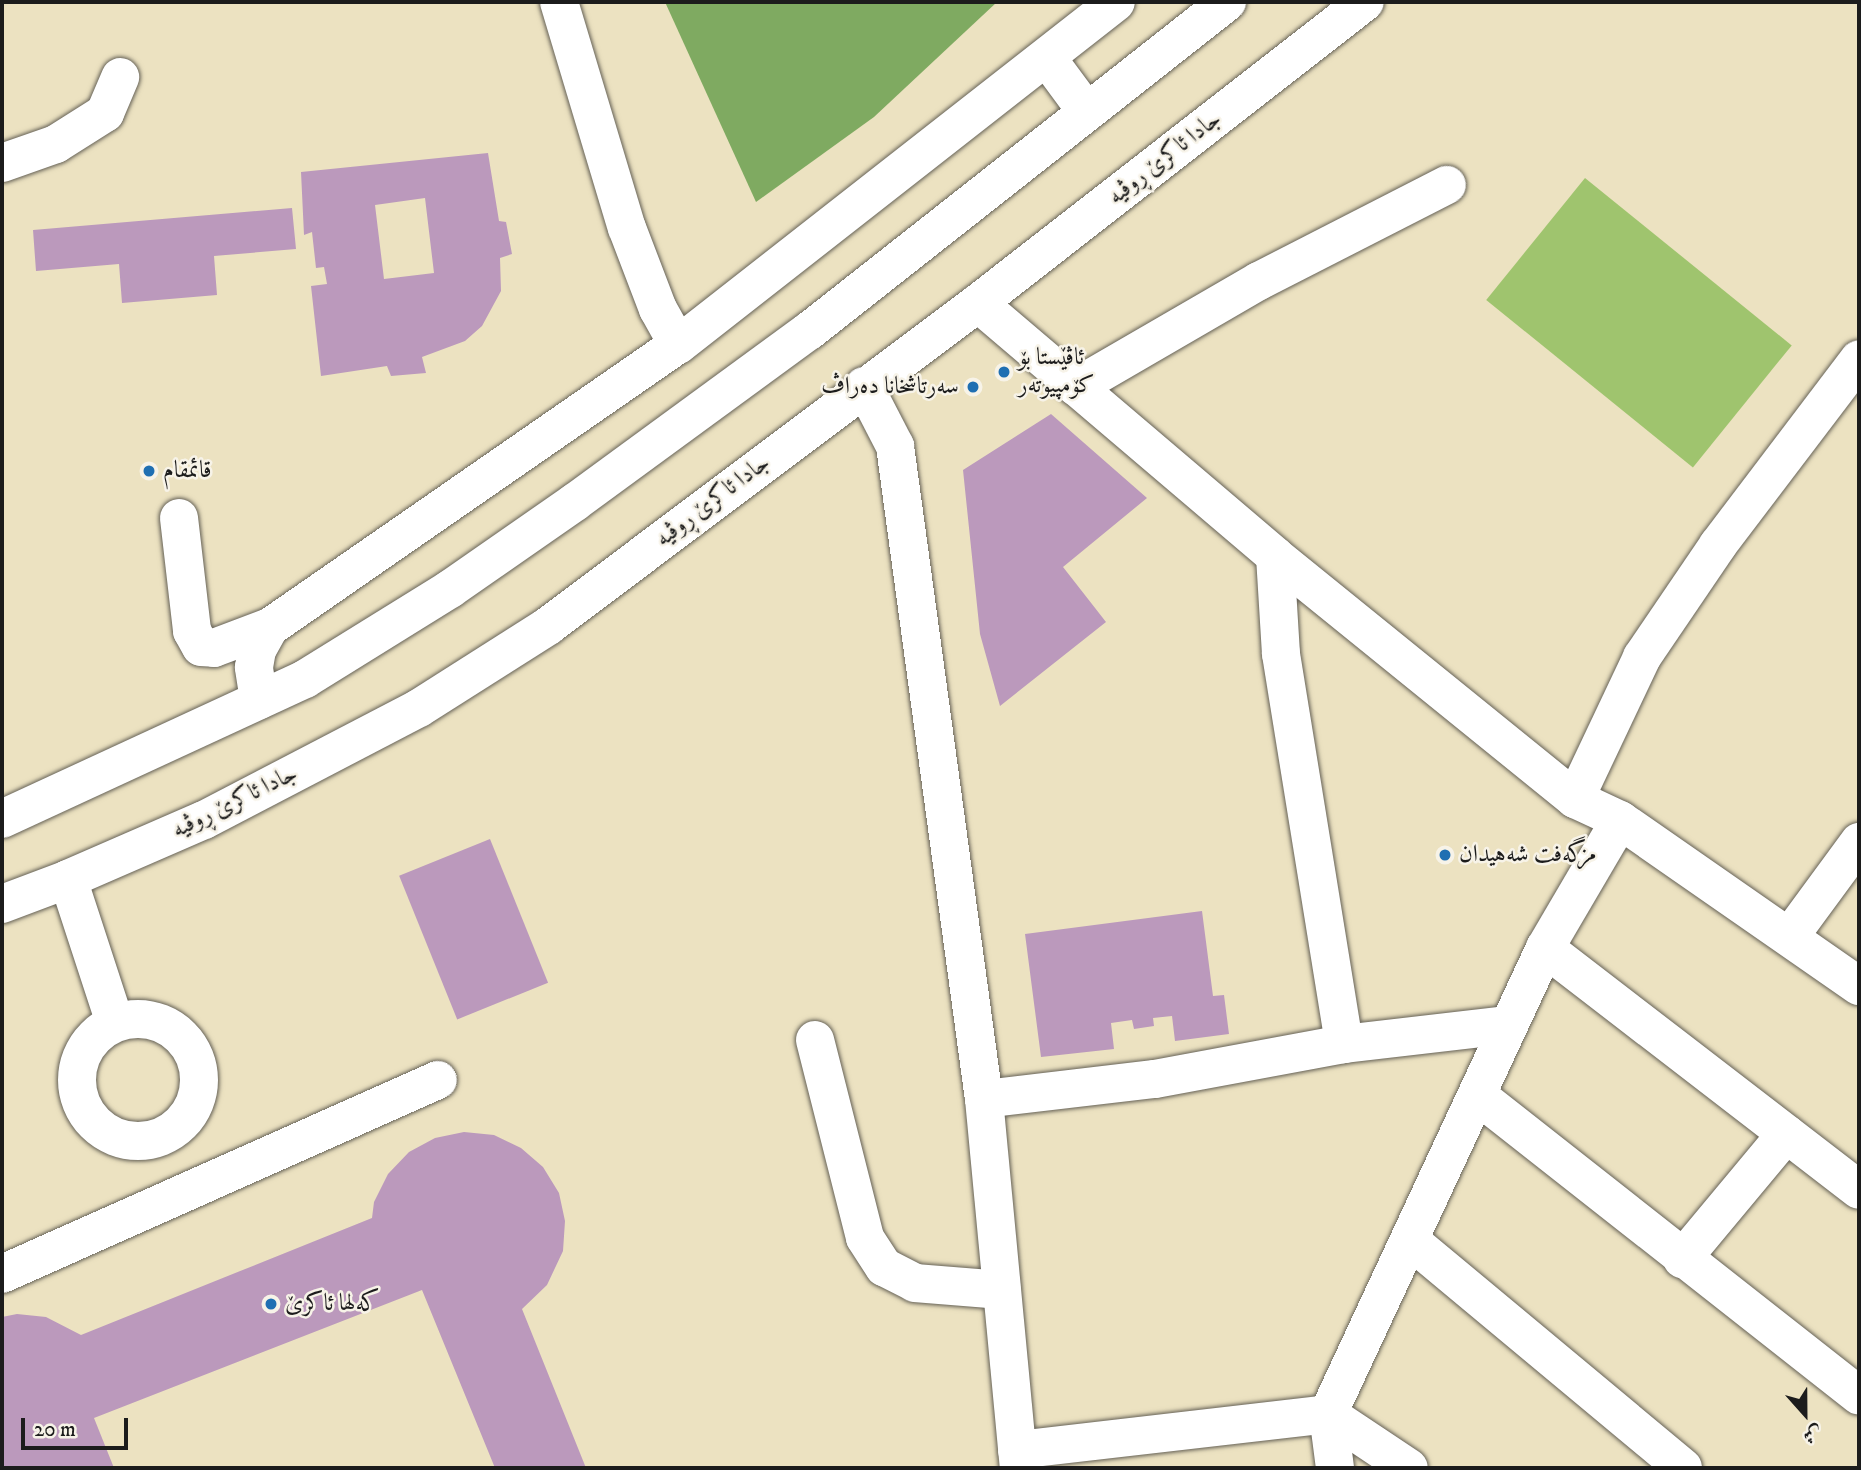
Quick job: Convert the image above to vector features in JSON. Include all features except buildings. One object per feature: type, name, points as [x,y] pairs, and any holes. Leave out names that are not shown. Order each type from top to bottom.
[{"type":"main road","points":[[559,2],[627,228],[658,309],[678,345]]},
{"type":"main road","points":[[179,518],[192,631],[201,647],[214,648],[270,627],[678,345],[1116,2]]},
{"type":"main road","points":[[2,819],[305,679],[450,589],[575,502],[809,331],[1227,2]]},
{"type":"main road","name":"جادا ئاکرێ ڕوڤیە","points":[[2,904],[68,879],[204,820],[419,708],[548,626],[864,386],[978,303],[1365,2]]},
{"type":"main road","points":[[1047,58],[1087,112]]},
{"type":"main road","points":[[2,163],[56,144],[105,113],[120,77]]},
{"type":"main road","points":[[1076,387],[1259,281],[1447,185]]},
{"type":"main road","points":[[978,303],[1275,556],[1575,799],[1620,820],[1859,986]]},
{"type":"main road","points":[[1575,799],[1642,657],[1718,545],[1859,359]]},
{"type":"main road","points":[[864,386],[895,446],[984,1099],[1018,1459],[1328,1414],[1409,1468]]},
{"type":"main road","points":[[1275,556],[1281,654],[1344,1044]]},
{"type":"main road","points":[[259,700],[254,667],[257,650],[270,627]]},
{"type":"main road","points":[[1335,1468],[1328,1414],[1411,1241],[1545,948],[1620,820]]},
{"type":"main road","points":[[1790,936],[1859,842]]},
{"type":"main road","points":[[68,879],[115,1023]]},
{"type":"main road","points":[[1545,948],[1859,1190]]},
{"type":"main road","points":[[134,1018],[153,1020],[171,1028],[185,1040],[195,1057],[199,1076],[193,1104],[177,1127],[160,1137],[139,1141],[118,1138],[99,1128],[85,1112],[77,1092],[76,1070],[83,1050],[97,1034],[115,1023],[134,1018]]},
{"type":"main road","points":[[984,1099],[1155,1079],[1344,1044],[1509,1025]]},
{"type":"main road","points":[[816,1040],[865,1238],[884,1267],[915,1283],[1002,1290]]},
{"type":"main road","points":[[2,1274],[438,1080]]},
{"type":"main road","points":[[1478,1095],[1682,1259],[1859,1396]]},
{"type":"main road","points":[[1682,1259],[1786,1134]]},
{"type":"main road","points":[[160,1137],[183,1194]]},
{"type":"main road","points":[[1411,1241],[1683,1468]]},
{"type":"green space","points":[[665,2],[997,2],[874,117],[756,202]]},
{"type":"green space","points":[[1585,178],[1792,345],[1693,467],[1486,300]]},
{"type":"place","name":"ئاڤێستا بۆ کۆمپیوتەر","points":[[1004,372]]},
{"type":"place","name":"سەرتاشخانا دەراڤ","points":[[973,387]]},
{"type":"place","name":"قائمقام","points":[[149,471]]},
{"type":"place","name":"مزگەفت شه‌هيدان","points":[[1445,855]]},
{"type":"place","name":"کەلها ئاکرێ","points":[[271,1304]]}]
